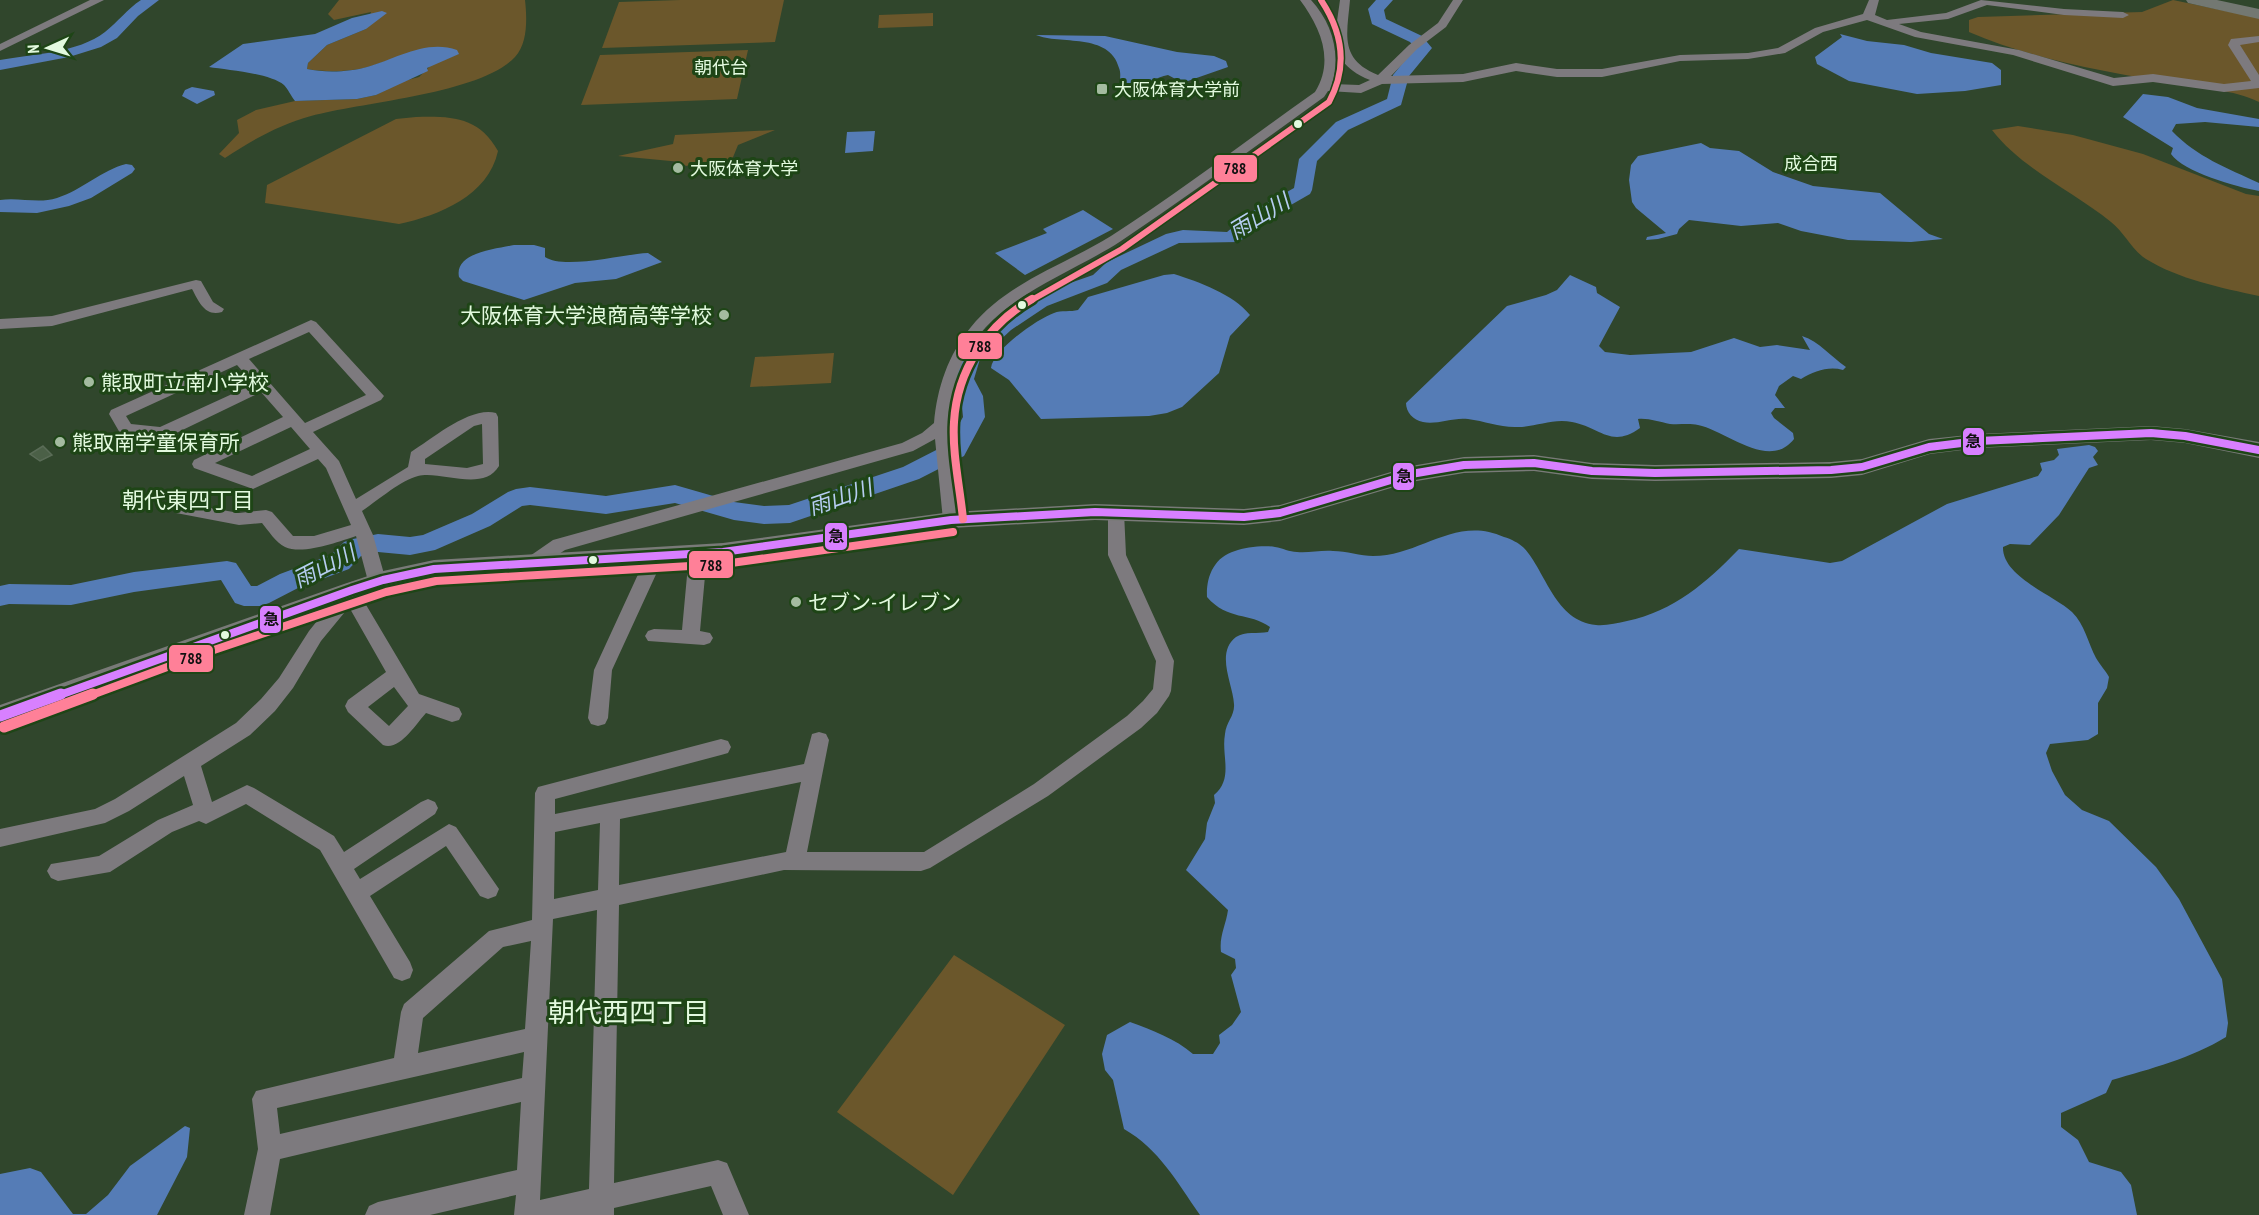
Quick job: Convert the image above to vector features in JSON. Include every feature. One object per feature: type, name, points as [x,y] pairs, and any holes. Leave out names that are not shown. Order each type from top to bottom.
[{"type":"highway","points":[[2194,0],[2259,14]]},
{"type":"highway","points":[[2222,0],[2259,8]]},
{"type":"main road","points":[[0,716],[377,581],[434,569],[698,554],[792,544],[950,512],[1116,512],[1234,517],[1280,513],[1411,474],[1464,465],[1534,463],[1592,471],[1655,474],[1831,470],[1862,467],[1929,447],[1958,443],[2151,433],[2185,436],[2257,450]]},
{"type":"street","points":[[0,48],[99,0]]},
{"type":"street","points":[[950,512],[943,432],[948,380],[955,363],[975,330],[1008,299],[1087,256],[1132,228],[1299,110],[1326,87],[1329,69],[1327,36],[1321,21],[1305,0]]},
{"type":"street","points":[[1344,0],[1341,38],[1344,56],[1363,73],[1380,80],[1463,78],[1516,67],[1557,73],[1602,73],[1680,58],[1748,56],[1781,51],[1819,30],[1867,16],[1871,13],[1874,0]]},
{"type":"street","points":[[1326,87],[1361,89],[1380,80],[1413,47],[1442,25],[1458,0]]},
{"type":"street","points":[[1881,22],[1936,19],[1966,11],[1986,2],[2064,12],[2123,15]]},
{"type":"street","points":[[1867,16],[1919,34],[2038,58],[2113,82],[2154,78],[2224,88],[2259,84],[2234,45],[2235,40],[2259,39]]},
{"type":"street","points":[[0,324],[52,321],[196,284],[208,305],[217,309]]},
{"type":"street","points":[[264,386],[162,433],[126,429],[117,414],[311,325],[376,396],[200,464],[253,483],[321,451]]},
{"type":"street","points":[[240,358],[333,465],[362,532],[377,581]]},
{"type":"street","points":[[353,509],[416,470],[474,473],[486,470],[491,466],[490,417],[469,422],[417,456],[416,470]]},
{"type":"street","points":[[532,563],[559,544],[908,447],[943,432]]},
{"type":"street","points":[[182,509],[239,519],[266,516],[289,542],[314,542],[362,532]]},
{"type":"street","points":[[404,1068],[412,1012],[425,991],[497,938],[607,898],[784,861],[921,862],[930,859],[1041,790],[1134,722],[1150,707],[1162,691],[1165,661],[1117,555],[1116,512]]},
{"type":"street","points":[[654,636],[697,638],[698,554]]},
{"type":"street","points":[[598,718],[603,670],[655,557]]},
{"type":"street","points":[[0,838],[98,817],[122,805],[243,729],[268,705],[286,683],[315,636],[351,591],[412,700],[452,714]]},
{"type":"street","points":[[397,674],[355,706],[390,739],[422,704]]},
{"type":"street","points":[[795,861],[811,771],[819,740]]},
{"type":"street","points":[[721,747],[545,792],[542,920],[528,1215],[601,1207],[718,1172],[736,1215]]},
{"type":"street","points":[[190,762],[206,815],[247,794],[327,843],[402,970]]},
{"type":"street","points":[[544,825],[811,771]]},
{"type":"street","points":[[341,866],[428,808]]},
{"type":"street","points":[[58,871],[103,865],[165,826],[204,810]]},
{"type":"street","points":[[601,1207],[610,813]]},
{"type":"street","points":[[357,892],[449,833],[488,889]]},
{"type":"street","points":[[257,1215],[270,1149],[264,1099],[536,1038]]},
{"type":"street","points":[[270,1149],[534,1087]]},
{"type":"street","points":[[378,1215],[529,1179]]},
{"type":"shaded area","points":[[339,0],[525,0],[524,38],[515,57],[498,70],[475,80],[419,95],[311,116],[266,134],[225,158],[219,154],[239,133],[237,120],[256,110],[295,101],[357,99],[376,95],[400,82],[419,77],[431,65],[458,54],[449,49],[425,49],[357,69],[321,71],[307,69],[308,63],[327,45],[366,29],[371,12],[334,20],[328,14]]},
{"type":"shaded area","points":[[784,0],[775,42],[602,48],[619,2]]},
{"type":"shaded area","points":[[2173,0],[2259,18],[2259,102],[2228,92],[2070,64],[2019,50],[1969,32],[1969,20],[1978,17],[2142,12]]},
{"type":"shaded area","points":[[933,13],[933,26],[878,28],[879,15]]},
{"type":"shaded area","points":[[748,50],[737,99],[581,105],[600,55]]},
{"type":"shaded area","points":[[453,118],[473,125],[482,131],[498,151],[493,167],[484,180],[473,192],[446,209],[399,224],[265,203],[267,185],[396,119]]},
{"type":"shaded area","points":[[2018,126],[2073,135],[2143,154],[2246,194],[2259,196],[2259,296],[2186,277],[2146,259],[2111,222],[2033,168],[2004,144],[1992,130]]},
{"type":"shaded area","points":[[775,130],[738,145],[729,167],[693,164],[686,166],[681,162],[618,156],[673,144],[675,135]]},
{"type":"shaded area","points":[[834,353],[831,383],[750,387],[755,357]]},
{"type":"shaded area","points":[[954,955],[1065,1025],[953,1195],[837,1112]]},
{"type":"water","points":[[382,11],[387,13],[366,29],[327,45],[308,63],[307,69],[353,70],[423,48],[445,47],[457,50],[459,54],[376,95],[357,99],[295,101],[284,85],[277,81],[259,75],[209,67],[243,44],[315,34],[352,18]]},
{"type":"water","points":[[1840,34],[1867,41],[1904,45],[1931,53],[1992,63],[2001,70],[2001,85],[1965,91],[1917,94],[1849,81],[1817,64],[1815,57],[1842,37]]},
{"type":"water","points":[[1036,35],[1105,36],[1177,52],[1214,56],[1226,61],[1228,67],[1185,82],[1168,75],[1130,88],[1120,82],[1119,68],[1114,57],[1105,49],[1095,44]]},
{"type":"water","points":[[192,87],[214,91],[215,95],[197,104],[182,96],[185,90]]},
{"type":"water","points":[[2143,94],[2168,97],[2197,108],[2259,119],[2259,127],[2205,122],[2176,124],[2172,131],[2202,155],[2259,183],[2259,191],[2198,173],[2177,161],[2171,154],[2173,148],[2123,117]]},
{"type":"water","points":[[875,131],[873,151],[845,153],[847,132]]},
{"type":"water","points":[[1701,143],[1710,148],[1739,151],[1773,172],[1813,186],[1880,193],[1929,234],[1943,239],[1911,242],[1848,240],[1801,231],[1778,223],[1741,226],[1689,220],[1677,234],[1646,240],[1647,237],[1666,233],[1632,202],[1629,180],[1631,165],[1638,156]]},
{"type":"water","points":[[1083,210],[1113,229],[1025,275],[995,253],[1047,233],[1043,229]]},
{"type":"water","points":[[514,245],[534,245],[545,248],[545,257],[554,261],[580,262],[648,253],[662,262],[616,279],[575,283],[524,300],[463,281],[459,277],[459,269],[470,257],[488,250]]},
{"type":"water","points":[[1174,274],[1225,295],[1250,315],[1230,336],[1219,373],[1182,407],[1167,413],[1149,416],[1041,419],[1009,380],[991,368],[1007,344],[1046,316],[1057,312],[1078,310],[1088,297]]},
{"type":"water","points":[[1570,275],[1596,287],[1597,293],[1620,307],[1599,346],[1605,352],[1630,355],[1691,352],[1734,338],[1760,347],[1777,345],[1810,350],[1802,336],[1820,346],[1846,367],[1843,370],[1822,370],[1801,379],[1793,376],[1779,386],[1775,395],[1785,408],[1775,408],[1771,413],[1793,433],[1794,439],[1784,448],[1773,451],[1748,446],[1698,425],[1670,424],[1646,419],[1638,419],[1640,428],[1630,434],[1613,437],[1565,421],[1512,427],[1462,419],[1428,423],[1419,421],[1411,415],[1406,403],[1507,306],[1557,290]]},
{"type":"water","points":[[2089,445],[2098,451],[2093,457],[2098,465],[2089,468],[2059,515],[2030,545],[2010,544],[2003,547],[2005,558],[2020,576],[2072,612],[2083,628],[2096,658],[2109,677],[2107,688],[2098,703],[2098,734],[2088,740],[2050,744],[2046,753],[2052,771],[2065,795],[2082,810],[2109,821],[2156,867],[2179,899],[2222,979],[2228,1023],[2226,1037],[2170,1062],[2112,1080],[2106,1093],[2061,1113],[2061,1127],[2078,1140],[2089,1162],[2121,1172],[2131,1185],[2137,1215],[1200,1215],[1157,1156],[1124,1129],[1113,1080],[1105,1070],[1102,1054],[1107,1035],[1130,1022],[1171,1039],[1193,1054],[1213,1054],[1220,1043],[1219,1035],[1232,1025],[1241,1012],[1231,975],[1236,968],[1235,959],[1221,952],[1228,910],[1186,870],[1205,839],[1207,823],[1215,803],[1214,795],[1224,781],[1225,734],[1234,704],[1227,669],[1227,651],[1236,637],[1247,633],[1268,632],[1270,627],[1254,619],[1223,610],[1207,597],[1210,575],[1222,558],[1239,550],[1261,546],[1294,552],[1338,551],[1373,556],[1407,550],[1454,533],[1486,532],[1520,544],[1532,558],[1553,594],[1571,615],[1582,622],[1608,625],[1644,616],[1674,603],[1701,584],[1739,549],[1830,563],[1842,561],[1947,504],[2038,476],[2042,470],[2040,463],[2054,460],[2059,455],[2057,449]]},
{"type":"water","points":[[185,1126],[190,1128],[187,1157],[157,1215],[0,1215],[0,1174],[30,1168],[41,1172],[73,1214],[86,1214],[108,1195],[130,1166]]},
{"type":"building","points":[[43,446],[52,455],[40,461],[30,454]]},
{"type":"waterway","points":[[0,65],[69,52],[95,44],[111,35],[132,13],[151,0]]},
{"type":"waterway","name":"雨山川","points":[[0,596],[9,594],[71,595],[134,582],[227,570],[244,596],[260,596],[289,581],[340,562],[353,548],[378,543],[410,546],[426,544],[481,520],[516,498],[530,496],[606,505],[675,494],[734,511],[764,515],[790,514],[911,473],[956,450],[974,417],[972,396],[963,379],[970,356],[1004,325],[1040,301],[1100,279],[1114,266],[1173,238],[1183,236],[1232,238],[1258,216],[1303,190],[1304,172],[1308,159],[1342,126],[1395,101],[1401,75],[1424,48],[1416,39],[1378,21],[1376,9],[1385,0]]},
{"type":"waterway","points":[[0,206],[37,207],[62,202],[84,194],[126,169]]},
{"type":"transit line","name":"788","points":[[963,519],[954,425],[956,404],[966,368],[985,338],[1015,309],[1122,249],[1329,102],[1340,77],[1342,50],[1335,24],[1321,0]]},
{"type":"transit line","name":"急","points":[[0,716],[352,590],[383,580],[434,569],[723,552],[951,520],[1095,512],[1244,517],[1280,513],[1411,474],[1464,465],[1534,463],[1592,471],[1655,473],[1831,470],[1862,467],[1929,447],[1978,441],[2151,433],[2185,436],[2259,450]]},
{"type":"transit line","name":"788","points":[[4,727],[205,653],[386,592],[436,581],[724,564],[953,532]]},
{"type":"place","name":"大阪体育大学前","points":[[1102,89]]},
{"type":"place","name":"大阪体育大学","points":[[678,168]]},
{"type":"place","name":"大阪体育大学浪商高等学校","points":[[724,315]]},
{"type":"place","name":"熊取町立南小学校","points":[[89,382]]},
{"type":"place","name":"熊取南学童保育所","points":[[60,442]]},
{"type":"place","name":"セブン-イレブン","points":[[796,602]]},
{"type":"district","name":"朝代台","points":[[721,67]]},
{"type":"district","name":"成合西","points":[[1811,163]]},
{"type":"district","name":"朝代東四丁目","points":[[188,500]]},
{"type":"district","name":"朝代西四丁目","points":[[629,1012]]}]
